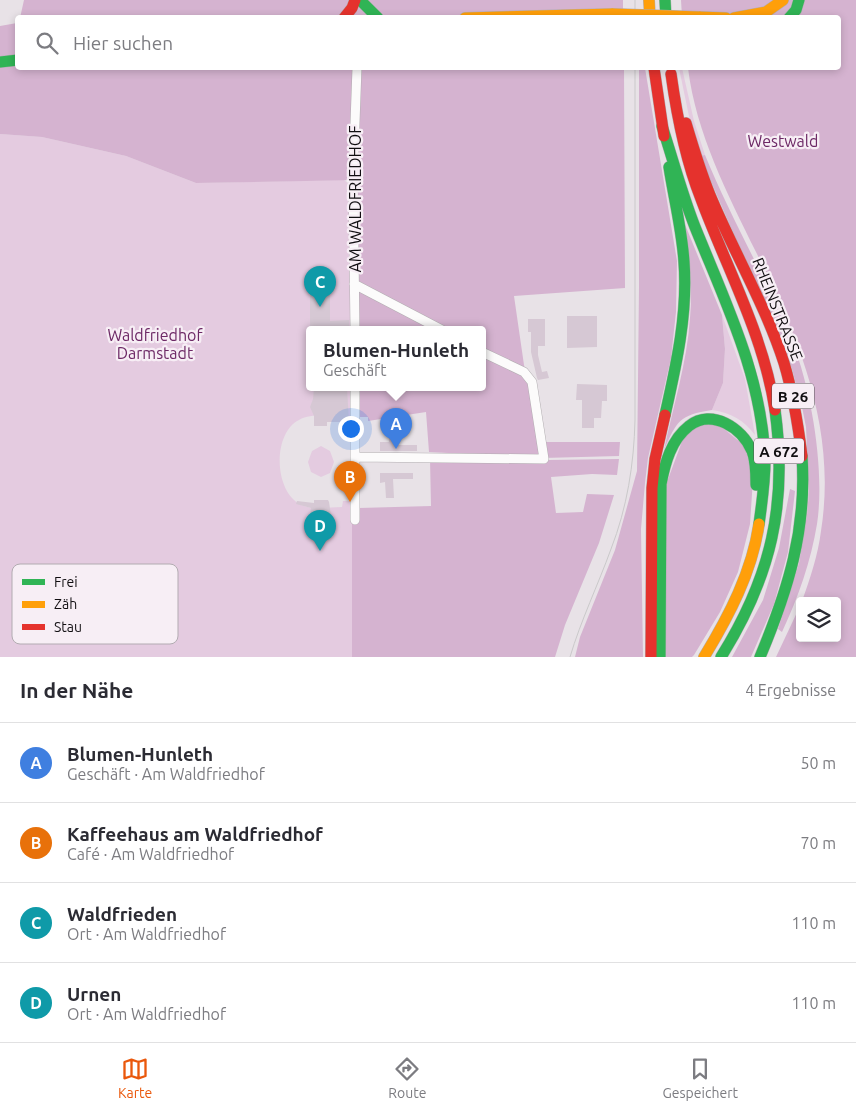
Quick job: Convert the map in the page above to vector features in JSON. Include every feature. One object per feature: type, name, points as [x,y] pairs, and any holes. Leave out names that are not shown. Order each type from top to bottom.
[{"type":"main road","points":[[346,15],[358,0]]},
{"type":"main road","points":[[357,15],[358,0]]},
{"type":"main road","points":[[358,0],[375,15]]},
{"type":"main road","points":[[649,0],[650,15]]},
{"type":"main road","points":[[665,0],[666,15]]},
{"type":"main road","points":[[750,15],[766,12],[783,0]]},
{"type":"main road","points":[[792,15],[796,10],[799,0]]},
{"type":"main road","points":[[575,15],[641,15]]},
{"type":"main road","points":[[0,62],[15,60]]},
{"type":"main road","points":[[651,657],[652,488],[655,459],[678,360],[684,292],[684,263],[680,230],[654,70]]},
{"type":"main road","name":"A 672","points":[[670,71],[678,122],[690,167],[713,233],[756,337],[772,393],[778,437],[780,489],[771,541],[752,602],[740,628],[721,657]]},
{"type":"main road","name":"RHEINSTRASSE","points":[[670,71],[693,147],[713,201],[741,260],[782,357],[801,434],[803,478],[796,548],[783,596],[760,657]]},
{"type":"main road","name":"A 672","points":[[662,126],[695,226],[747,357],[762,418],[766,464],[763,508],[759,531],[738,596],[724,625],[704,657]]},
{"type":"main road","points":[[660,657],[661,484],[667,457],[681,432],[700,421],[718,420],[730,424],[740,432],[752,451],[756,484],[753,524],[738,596]]},
{"type":"street","name":"AM WALDFRIEDHOF","points":[[354,326],[353,177],[357,70]]},
{"type":"street","points":[[354,284],[434,326]]},
{"type":"street","points":[[355,457],[544,459],[532,382],[524,372],[486,354]]},
{"type":"street","points":[[355,391],[356,520]]},
{"type":"green space","points":[[24,0],[623,0],[623,15],[21,15]]},
{"type":"green space","name":"Westwald","points":[[681,0],[856,0],[856,657],[776,657],[796,614],[796,642],[841,642],[841,597],[803,597],[818,549],[825,494],[824,457],[819,422],[811,387],[787,319],[734,208],[705,139],[692,92],[688,70],[841,70],[841,15],[682,15]]},
{"type":"green space","points":[[15,23],[15,70],[624,70],[625,288],[514,296],[524,365],[541,442],[620,442],[619,456],[543,458],[429,452],[426,412],[368,421],[368,417],[356,417],[356,391],[486,391],[486,326],[356,326],[357,180],[196,183],[126,156],[42,137],[0,134],[0,26]]},
{"type":"green space","points":[[639,70],[645,70],[677,261],[676,312],[671,358],[648,458],[641,529],[643,657],[575,657],[580,637],[615,550],[637,471]]},
{"type":"green space","points":[[679,70],[682,70],[694,121],[705,155],[700,156],[691,126]]},
{"type":"green space","name":"Waldfriedhof Darmstadt","points":[[0,134],[42,137],[126,156],[196,183],[344,180],[350,185],[352,326],[306,326],[306,391],[352,391],[353,422],[341,422],[341,416],[325,415],[309,416],[299,420],[290,427],[284,437],[280,464],[286,490],[294,500],[304,506],[318,508],[342,507],[343,501],[352,501],[352,657],[0,657]]},
{"type":"green space","points":[[705,155],[783,320],[800,363],[811,408],[818,457],[819,504],[817,524],[803,579],[782,632],[778,629],[799,563],[807,515],[809,491],[806,427],[792,369],[700,156]]},
{"type":"green space","points":[[684,222],[722,315],[725,349],[723,383],[712,410],[692,414],[681,421],[672,432],[664,450],[683,368],[690,318],[690,270]]},
{"type":"green space","points":[[722,315],[745,379],[755,435],[736,418],[712,410],[723,383],[725,349]]},
{"type":"green space","points":[[718,424],[745,446],[753,479],[750,524],[738,572],[720,612],[694,655],[692,657],[665,657],[664,490],[684,436],[700,425]]},
{"type":"green space","points":[[321,446],[330,451],[334,462],[330,473],[321,477],[311,472],[308,462],[312,451]]},
{"type":"green space","points":[[430,459],[619,459],[617,475],[592,474],[551,477],[556,513],[583,512],[587,494],[614,495],[599,543],[565,625],[555,657],[352,657],[352,510],[359,508],[431,506]]},
{"type":"green space","points":[[790,489],[795,491],[788,552],[774,604],[751,657],[732,657],[763,600],[779,548]]},
{"type":"building","points":[[330,282],[330,321],[349,320],[349,326],[310,326],[310,283]]},
{"type":"building","points":[[567,316],[597,316],[597,347],[567,348]]},
{"type":"building","points":[[528,319],[545,319],[545,346],[538,346],[538,355],[542,372],[547,371],[549,378],[538,380],[537,378],[531,352],[531,332],[528,332]]},
{"type":"building","points":[[577,384],[607,385],[607,401],[602,401],[601,418],[594,418],[594,428],[582,428],[582,400],[576,400]]},
{"type":"building","points":[[314,391],[347,391],[349,422],[327,422],[327,426],[314,426],[314,416],[310,407]]},
{"type":"building","points":[[396,421],[396,445],[417,445],[417,451],[380,451],[380,442],[389,442],[388,422]]},
{"type":"building","points":[[380,473],[413,473],[413,479],[393,479],[394,498],[386,498],[385,482],[380,483]]},
{"type":"building","points":[[314,500],[328,500],[329,502],[331,515],[327,523],[327,531],[314,531],[314,523],[310,517],[311,508],[296,504],[297,501],[314,503]]},
{"type":"tram line","points":[[635,0],[635,15]]},
{"type":"tram line","points":[[570,657],[617,533],[629,486],[633,453],[635,420],[635,70]]},
{"type":"traffic: fast","points":[[360,0],[375,15]]},
{"type":"traffic: fast","points":[[665,0],[666,15]]},
{"type":"traffic: fast","points":[[792,15],[796,10],[799,0]]},
{"type":"traffic: fast","points":[[0,62],[15,60]]},
{"type":"traffic: fast","points":[[662,126],[690,215],[730,312],[750,370],[757,399],[765,460],[759,524]]},
{"type":"traffic: fast","points":[[665,415],[683,320],[685,281],[682,238],[669,167]]},
{"type":"traffic: fast","points":[[721,657],[752,598],[772,539],[779,477],[775,410]]},
{"type":"traffic: fast","points":[[660,657],[661,484],[673,445],[689,426],[698,421],[707,419],[725,423],[741,435],[752,451],[755,463],[756,485]]},
{"type":"traffic: fast","points":[[760,657],[779,608],[793,559],[801,509],[803,483],[802,456]]},
{"type":"traffic: slow","points":[[649,0],[650,15]]},
{"type":"traffic: slow","points":[[750,15],[766,12],[783,0]]},
{"type":"traffic: slow","points":[[576,15],[613,14]]},
{"type":"traffic: slow","points":[[613,14],[642,15]]},
{"type":"traffic: slow","points":[[704,657],[738,593],[751,559],[759,524]]},
{"type":"traffic: jam","points":[[346,15],[355,0]]},
{"type":"traffic: jam","points":[[654,70],[664,136]]},
{"type":"traffic: jam","points":[[671,74],[679,122],[690,169],[754,329],[770,383],[775,410]]},
{"type":"traffic: jam","points":[[686,123],[709,193],[777,342],[790,386],[802,456]]},
{"type":"traffic: jam","points":[[651,657],[652,488],[655,459],[665,415]]},
{"type":"place","name":"Waldfrieden","points":[[320,307]]},
{"type":"place","name":"Blumen-Hunleth","points":[[396,449]]},
{"type":"place","name":"Kaffeehaus am Waldfriedhof","points":[[350,502]]},
{"type":"place","name":"Urnen","points":[[320,551]]}]
